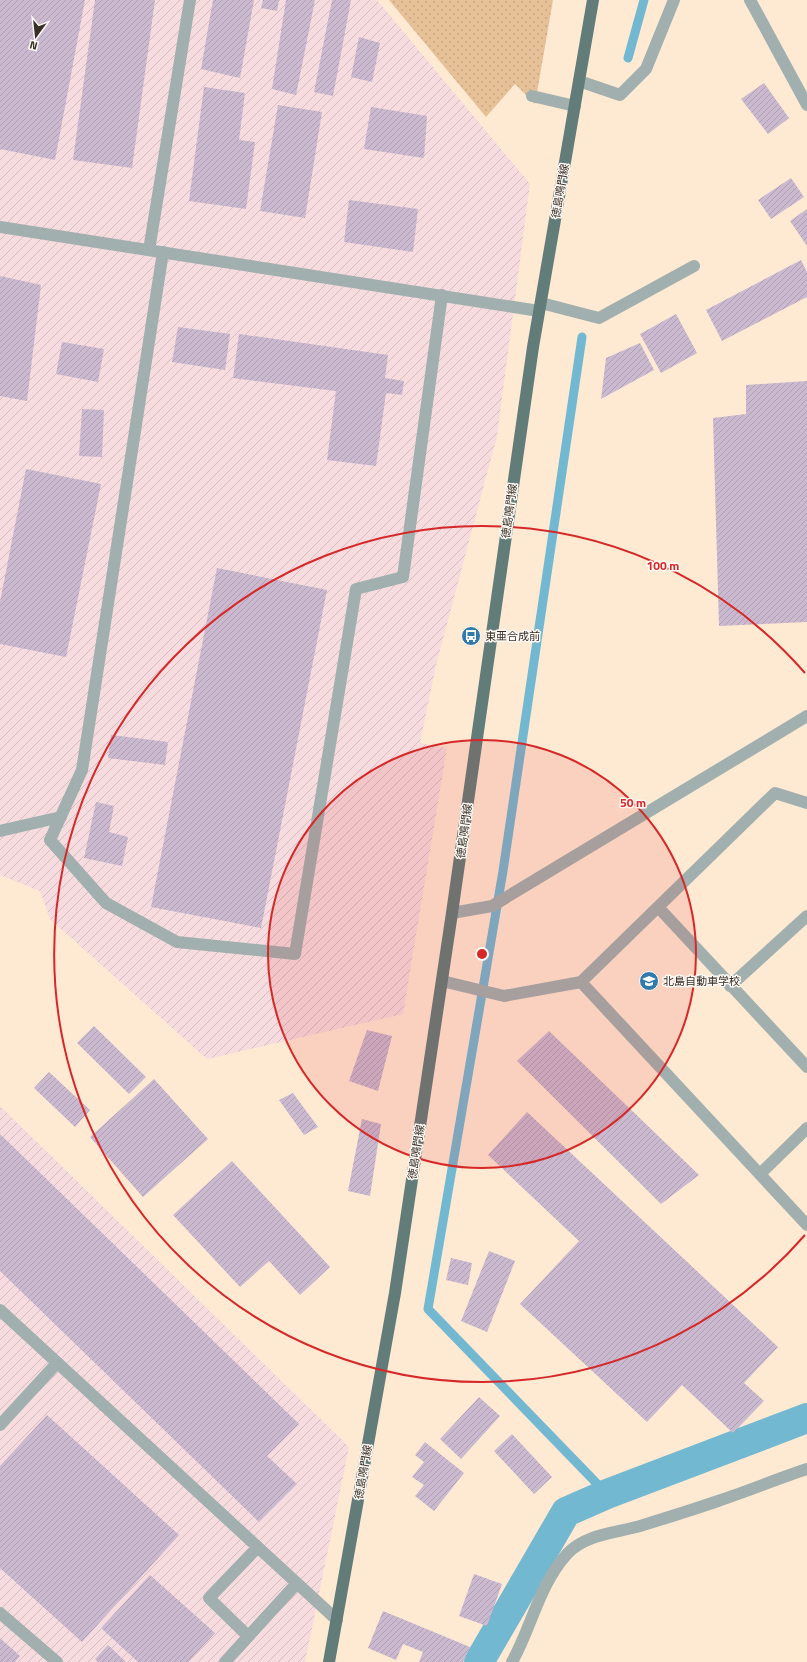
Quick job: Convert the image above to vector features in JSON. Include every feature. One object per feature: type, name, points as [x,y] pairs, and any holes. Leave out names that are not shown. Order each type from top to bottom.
[{"type":"main road","name":"徳島鳴門線","points":[[329,1662],[395,1293],[452,913],[530,362],[593,0]]},
{"type":"street","points":[[149,250],[190,0]]},
{"type":"street","points":[[579,81],[620,95],[646,69],[674,0]]},
{"type":"street","points":[[750,0],[807,105]]},
{"type":"street","points":[[532,96],[575,106]]},
{"type":"street","points":[[0,227],[442,296],[540,307],[599,318],[694,266]]},
{"type":"street","points":[[163,252],[82,770],[50,840],[106,903],[176,942],[295,954],[356,588],[403,576],[442,296]]},
{"type":"street","points":[[452,913],[492,906],[807,716]]},
{"type":"street","points":[[442,981],[504,996],[581,982],[775,793],[807,803]]},
{"type":"street","points":[[0,831],[60,816]]},
{"type":"street","points":[[658,907],[807,1068]]},
{"type":"street","points":[[730,986],[807,916]]},
{"type":"street","points":[[581,982],[807,1225]]},
{"type":"street","points":[[760,1174],[807,1128]]},
{"type":"street","points":[[0,1310],[337,1620]]},
{"type":"street","points":[[0,1425],[57,1363]]},
{"type":"street","points":[[512,1662],[537,1602],[552,1572],[577,1545],[592,1538],[639,1526],[718,1501],[807,1469]]},
{"type":"street","points":[[248,1636],[209,1598],[258,1547]]},
{"type":"street","points":[[225,1662],[297,1583]]},
{"type":"street","points":[[0,1613],[57,1662]]},
{"type":"shaded area","points":[[0,0],[377,0],[530,184],[497,436],[436,665],[420,743],[447,748],[403,1014],[207,1059],[50,919],[40,891],[0,875]]},
{"type":"shaded area","points":[[389,0],[553,0],[535,104],[515,84],[486,117]]},
{"type":"shaded area","points":[[0,1106],[349,1447],[305,1662],[0,1662]]},
{"type":"building","points":[[0,0],[85,0],[55,160],[0,149]]},
{"type":"building","points":[[95,0],[155,0],[132,168],[73,160]]},
{"type":"building","points":[[213,0],[254,0],[240,78],[201,69]]},
{"type":"building","points":[[263,0],[279,0],[277,11],[261,8]]},
{"type":"building","points":[[286,0],[315,0],[296,95],[272,89]]},
{"type":"building","points":[[332,0],[351,0],[333,96],[314,92]]},
{"type":"building","points":[[359,37],[380,43],[372,82],[351,77]]},
{"type":"building","points":[[764,83],[789,118],[768,134],[741,99]]},
{"type":"building","points":[[204,87],[245,93],[239,140],[255,142],[246,209],[189,201]]},
{"type":"building","points":[[278,105],[322,112],[305,218],[260,211]]},
{"type":"building","points":[[371,107],[427,116],[424,158],[364,149]]},
{"type":"building","points":[[791,178],[804,197],[771,219],[758,200]]},
{"type":"building","points":[[349,200],[418,209],[413,252],[344,242]]},
{"type":"building","points":[[807,209],[807,246],[790,221]]},
{"type":"building","points":[[801,260],[807,272],[807,297],[722,341],[706,310]]},
{"type":"building","points":[[0,276],[41,285],[27,401],[0,396]]},
{"type":"building","points":[[676,314],[697,353],[661,373],[640,334]]},
{"type":"building","points":[[178,327],[230,334],[225,370],[172,362]]},
{"type":"building","points":[[239,334],[388,355],[385,378],[404,381],[402,395],[386,393],[376,466],[327,460],[336,391],[233,378]]},
{"type":"building","points":[[62,342],[104,349],[98,382],[56,374]]},
{"type":"building","points":[[640,343],[654,370],[601,399],[606,358]]},
{"type":"building","points":[[807,381],[807,622],[719,626],[713,418],[746,414],[746,385]]},
{"type":"building","points":[[82,409],[104,410],[102,457],[79,456]]},
{"type":"building","points":[[26,469],[101,484],[66,657],[0,644],[0,602]]},
{"type":"building","points":[[217,568],[327,590],[261,928],[151,907]]},
{"type":"building","points":[[111,735],[168,742],[165,765],[108,758]]},
{"type":"building","points":[[96,802],[114,806],[109,832],[128,837],[122,866],[84,858]]},
{"type":"building","points":[[94,1026],[146,1077],[129,1094],[77,1043]]},
{"type":"building","points":[[367,1030],[392,1036],[378,1091],[349,1081]]},
{"type":"building","points":[[549,1031],[699,1175],[661,1204],[517,1061]]},
{"type":"building","points":[[49,1072],[90,1110],[75,1127],[34,1088]]},
{"type":"building","points":[[154,1079],[208,1139],[143,1197],[90,1137]]},
{"type":"building","points":[[293,1093],[318,1127],[304,1135],[279,1100]]},
{"type":"building","points":[[527,1112],[778,1347],[744,1383],[764,1401],[733,1433],[682,1385],[647,1422],[520,1304],[579,1241],[488,1155]]},
{"type":"building","points":[[362,1119],[381,1124],[370,1196],[348,1191]]},
{"type":"building","points":[[0,1134],[299,1424],[267,1456],[297,1484],[259,1522],[0,1271]]},
{"type":"building","points":[[232,1161],[330,1267],[300,1295],[269,1261],[240,1287],[173,1215]]},
{"type":"building","points":[[489,1251],[515,1261],[487,1332],[461,1321]]},
{"type":"building","points":[[451,1258],[472,1263],[468,1285],[446,1280]]},
{"type":"building","points":[[479,1397],[500,1416],[461,1459],[440,1439]]},
{"type":"building","points":[[47,1415],[179,1535],[82,1642],[0,1568],[0,1466]]},
{"type":"building","points":[[512,1434],[552,1477],[534,1494],[494,1451]]},
{"type":"building","points":[[425,1442],[464,1473],[434,1511],[415,1496],[424,1485],[412,1477],[424,1462],[415,1455]]},
{"type":"building","points":[[474,1574],[502,1584],[487,1626],[459,1616]]},
{"type":"building","points":[[150,1575],[215,1633],[188,1662],[138,1662],[101,1628]]},
{"type":"building","points":[[383,1611],[470,1647],[463,1662],[419,1662],[423,1652],[403,1644],[396,1660],[368,1648]]},
{"type":"building","points":[[0,1638],[20,1656],[15,1662],[0,1662]]},
{"type":"building","points":[[108,1645],[126,1662],[98,1662],[95,1659]]},
{"type":"waterway","points":[[628,58],[644,0]]},
{"type":"waterway","points":[[582,337],[503,871],[428,1309],[607,1494]]},
{"type":"waterway","points":[[479,1662],[566,1512],[607,1494],[807,1418]]},
{"type":"place","name":"東亜合成前","points":[[471,636]]},
{"type":"place","name":"北島自動車学校","points":[[649,981]]}]
